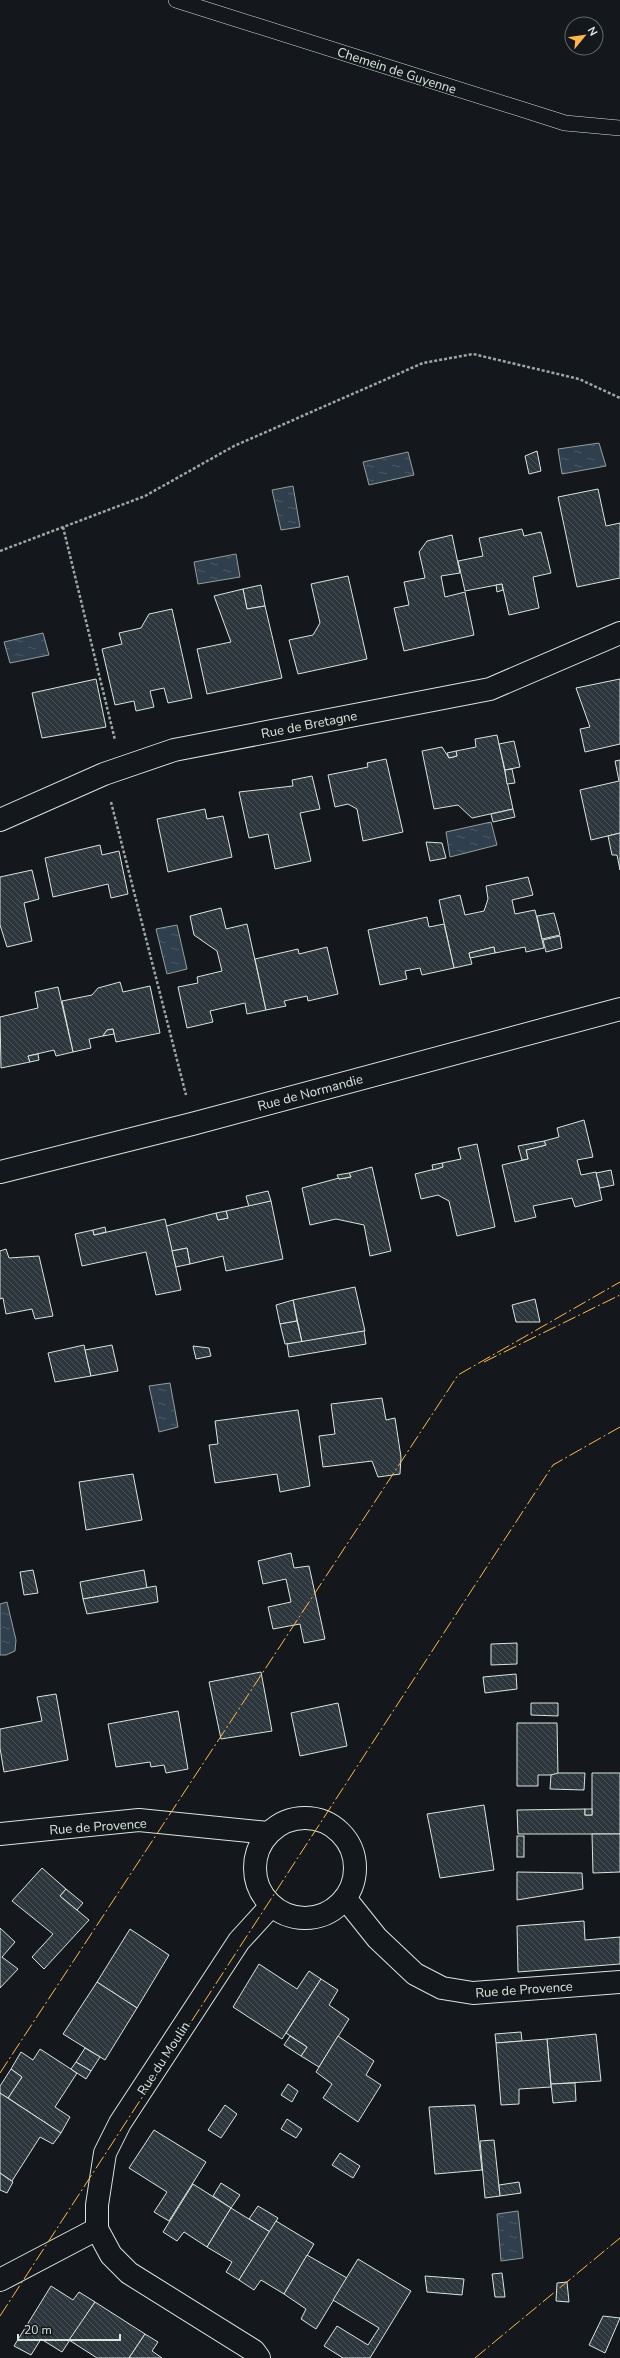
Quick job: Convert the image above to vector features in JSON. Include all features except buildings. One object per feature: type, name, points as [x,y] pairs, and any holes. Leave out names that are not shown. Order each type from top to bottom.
[{"type":"street","name":"Rue de Bretagne","points":[[0,820],[113,771],[174,750],[490,689],[620,633]]},
{"type":"street","name":"Rue de Normandie","points":[[0,1172],[192,1124],[620,1009]]},
{"type":"street","points":[[293,1818],[311,1818],[331,1825],[344,1837],[353,1852],[355,1865],[353,1883],[345,1898],[330,1912],[314,1918],[287,1915],[271,1906],[259,1889],[254,1873],[258,1848],[268,1834],[277,1825],[293,1818]]},
{"type":"street","name":"Rue de Provence","points":[[0,1834],[139,1820],[268,1834]]},
{"type":"street","name":"Rue de Provence","points":[[345,1898],[377,1938],[415,1974],[442,1988],[473,1994],[620,1982]]},
{"type":"street","name":"Rue du Moulin","points":[[259,2358],[254,2351],[129,2272],[111,2255],[97,2229],[97,2205],[105,2153],[120,2124],[239,1941],[271,1906]]},
{"type":"street","points":[[2,2277],[97,2229]]},
{"type":"lane","name":"Chemein de Guyenne","points":[[176,0],[565,123],[620,128]]},
{"type":"path","points":[[0,551],[145,496],[234,446],[423,363],[473,354],[579,379],[620,398]]},
{"type":"path","points":[[63,527],[113,771],[188,1100],[192,1124]]},
{"type":"water","points":[[599,443],[606,466],[562,474],[558,449]]},
{"type":"water","points":[[408,452],[414,475],[369,485],[363,462]]},
{"type":"water","points":[[293,486],[300,527],[281,530],[272,490]]},
{"type":"water","points":[[236,554],[240,577],[198,584],[194,562]]},
{"type":"water","points":[[43,633],[49,655],[10,663],[4,642]]},
{"type":"water","points":[[491,822],[497,845],[450,857],[446,832]]},
{"type":"water","points":[[177,925],[187,969],[167,974],[156,929]]},
{"type":"water","points":[[170,1383],[178,1427],[159,1432],[149,1386]]},
{"type":"water","points":[[7,1602],[16,1640],[15,1651],[6,1655],[0,1655],[0,1604]]},
{"type":"water","points":[[518,2211],[523,2258],[501,2261],[497,2214]]},
{"type":"power","points":[[0,2073],[458,1375],[620,1282]]},
{"type":"power","points":[[484,1362],[620,1295]]},
{"type":"power","points":[[0,2316],[553,1465],[620,1427]]},
{"type":"power","points":[[475,2358],[620,2238]]}]
